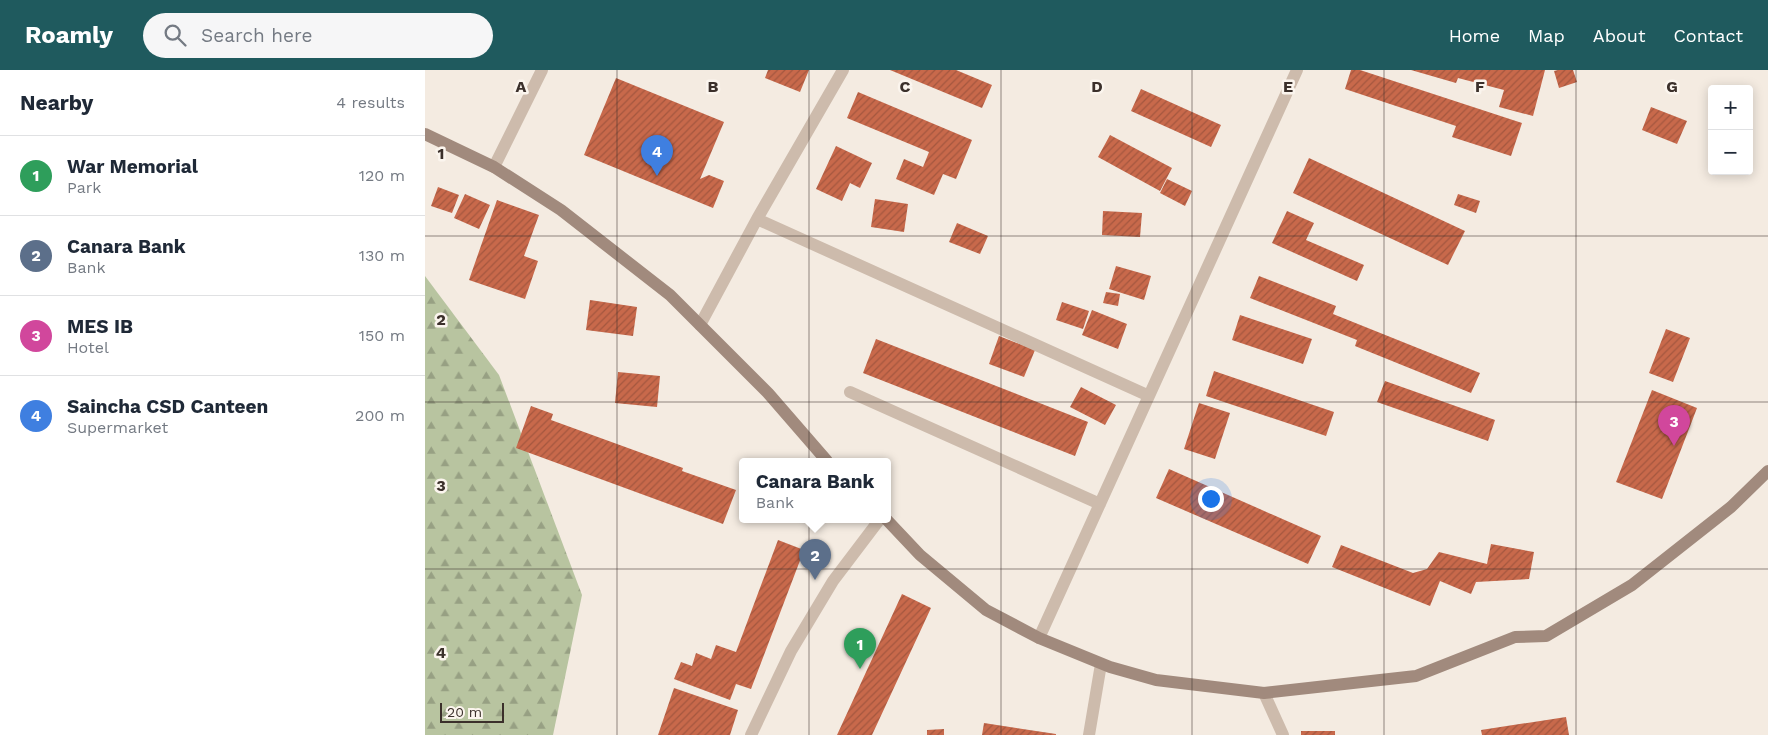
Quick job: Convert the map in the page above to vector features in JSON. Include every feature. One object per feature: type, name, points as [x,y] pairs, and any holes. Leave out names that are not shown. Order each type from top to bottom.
[{"type":"main road","points":[[425,134],[494,167],[561,210],[670,295],[768,393],[824,458]]},
{"type":"main road","points":[[890,523],[920,555],[986,610],[1039,638],[1101,664],[1156,680],[1264,693],[1416,676],[1515,637],[1546,636],[1631,585],[1731,507],[1768,471]]},
{"type":"lane","points":[[494,167],[541,70]]},
{"type":"lane","points":[[700,325],[757,219],[843,70]]},
{"type":"lane","points":[[1039,638],[1147,395],[1191,306],[1297,70]]},
{"type":"lane","points":[[757,219],[1147,395]]},
{"type":"lane","points":[[850,392],[1100,504]]},
{"type":"lane","points":[[751,735],[791,650],[833,581],[877,523]]},
{"type":"lane","points":[[1089,735],[1101,664]]},
{"type":"lane","points":[[1264,693],[1283,735]]},
{"type":"green space","points":[[425,276],[499,375],[582,595],[553,735],[425,735]]},
{"type":"building","points":[[768,70],[809,70],[800,92],[765,78]]},
{"type":"building","points":[[890,70],[956,70],[992,85],[982,108]]},
{"type":"building","points":[[1351,70],[1360,70],[1522,123],[1511,156],[1452,137],[1456,126],[1345,89]]},
{"type":"building","points":[[1411,70],[1545,70],[1533,116],[1499,107],[1504,90],[1458,78],[1456,83]]},
{"type":"building","points":[[1573,70],[1577,82],[1559,88],[1554,71]]},
{"type":"building","points":[[616,78],[724,122],[700,179],[709,175],[724,181],[713,208],[584,155]]},
{"type":"building","points":[[1141,89],[1221,125],[1211,147],[1131,111]]},
{"type":"building","points":[[858,92],[972,140],[956,179],[943,174],[934,195],[896,179],[904,159],[923,167],[929,152],[847,118]]},
{"type":"building","points":[[1651,107],[1687,121],[1677,144],[1642,130]]},
{"type":"building","points":[[1110,135],[1172,168],[1160,191],[1098,157]]},
{"type":"building","points":[[836,146],[872,163],[860,188],[850,183],[842,201],[816,189]]},
{"type":"building","points":[[1309,158],[1465,231],[1448,265],[1293,193]]},
{"type":"building","points":[[1167,179],[1192,191],[1185,206],[1160,193]]},
{"type":"building","points":[[438,187],[459,195],[452,213],[431,206]]},
{"type":"building","points":[[465,194],[490,205],[479,229],[454,218]]},
{"type":"building","points":[[1458,194],[1480,201],[1476,213],[1454,205]]},
{"type":"building","points":[[875,199],[908,204],[904,232],[871,227]]},
{"type":"building","points":[[497,200],[539,215],[524,256],[538,261],[525,299],[469,280]]},
{"type":"building","points":[[1103,211],[1142,213],[1140,237],[1102,235]]},
{"type":"building","points":[[1287,211],[1314,223],[1306,240],[1364,265],[1357,281],[1272,243]]},
{"type":"building","points":[[957,223],[988,236],[980,254],[949,242]]},
{"type":"building","points":[[1116,266],[1151,276],[1144,300],[1109,289]]},
{"type":"building","points":[[1259,276],[1336,306],[1333,314],[1480,373],[1471,393],[1355,346],[1357,340],[1250,298]]},
{"type":"building","points":[[1106,292],[1120,294],[1118,306],[1103,303]]},
{"type":"building","points":[[590,300],[637,307],[633,336],[586,330]]},
{"type":"building","points":[[1062,302],[1089,311],[1083,329],[1056,320]]},
{"type":"building","points":[[1092,310],[1127,324],[1118,349],[1082,335]]},
{"type":"building","points":[[1240,315],[1312,339],[1303,364],[1232,340]]},
{"type":"building","points":[[1666,329],[1690,338],[1673,382],[1649,373]]},
{"type":"building","points":[[999,336],[1035,350],[1024,377],[989,364]]},
{"type":"building","points":[[876,339],[1088,422],[1075,456],[863,373]]},
{"type":"building","points":[[1214,371],[1334,412],[1326,436],[1206,396]]},
{"type":"building","points":[[618,372],[660,376],[657,407],[615,403]]},
{"type":"building","points":[[1385,381],[1495,420],[1488,441],[1377,402]]},
{"type":"building","points":[[1081,387],[1116,405],[1105,425],[1070,407]]},
{"type":"building","points":[[1652,390],[1697,408],[1662,499],[1616,482]]},
{"type":"building","points":[[1199,403],[1230,413],[1215,459],[1184,449]]},
{"type":"building","points":[[531,406],[553,414],[551,420],[683,468],[682,471],[736,490],[723,524],[516,448]]},
{"type":"building","points":[[1169,469],[1321,536],[1308,564],[1156,498]]},
{"type":"building","points":[[778,540],[804,550],[751,689],[736,684],[730,700],[674,679],[681,662],[692,666],[696,653],[711,659],[716,645],[736,652]]},
{"type":"building","points":[[1491,544],[1534,552],[1529,579],[1476,582],[1471,594],[1440,581],[1430,606],[1332,567],[1341,545],[1413,573],[1427,569],[1439,552],[1487,564]]},
{"type":"building","points":[[902,594],[931,608],[872,735],[837,735]]},
{"type":"building","points":[[674,688],[738,710],[730,735],[658,735]]},
{"type":"building","points":[[1566,717],[1569,735],[1482,735],[1481,730]]},
{"type":"building","points":[[984,723],[1056,734],[1056,735],[982,735]]},
{"type":"building","points":[[944,729],[944,735],[927,735],[927,730]]},
{"type":"building","points":[[1301,731],[1335,731],[1335,735],[1301,735]]},
{"type":"place","name":"Saincha CSD Canteen","points":[[657,176]]},
{"type":"place","name":"MES IB","points":[[1674,446]]},
{"type":"place","name":"Canara Bank","points":[[815,580]]},
{"type":"place","name":"War Memorial","points":[[860,669]]}]
